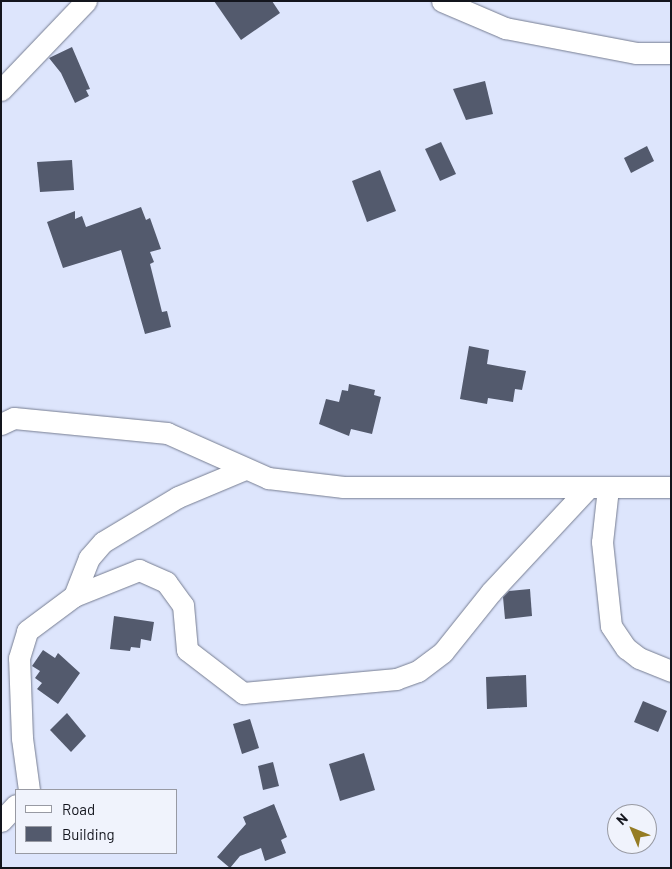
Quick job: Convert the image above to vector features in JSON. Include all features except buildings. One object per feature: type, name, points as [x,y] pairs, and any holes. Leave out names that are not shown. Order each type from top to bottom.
[{"type":"street","points":[[1,90],[86,1]]},
{"type":"street","points":[[442,1],[506,28],[628,52],[671,53]]},
{"type":"street","points":[[1,424],[14,418],[168,434],[223,455],[245,469],[268,478],[343,487],[587,489],[671,487]]},
{"type":"street","points":[[74,596],[95,548],[178,497],[245,469]]},
{"type":"street","points":[[608,488],[602,542],[611,626],[626,648],[639,658],[671,671]]},
{"type":"street","points":[[29,789],[22,738],[19,658],[28,631],[74,596],[139,570],[166,582],[183,605],[187,650],[244,693],[396,679],[418,671],[444,652],[491,592],[587,489]]},
{"type":"street","points":[[1,820],[15,806]]}]
